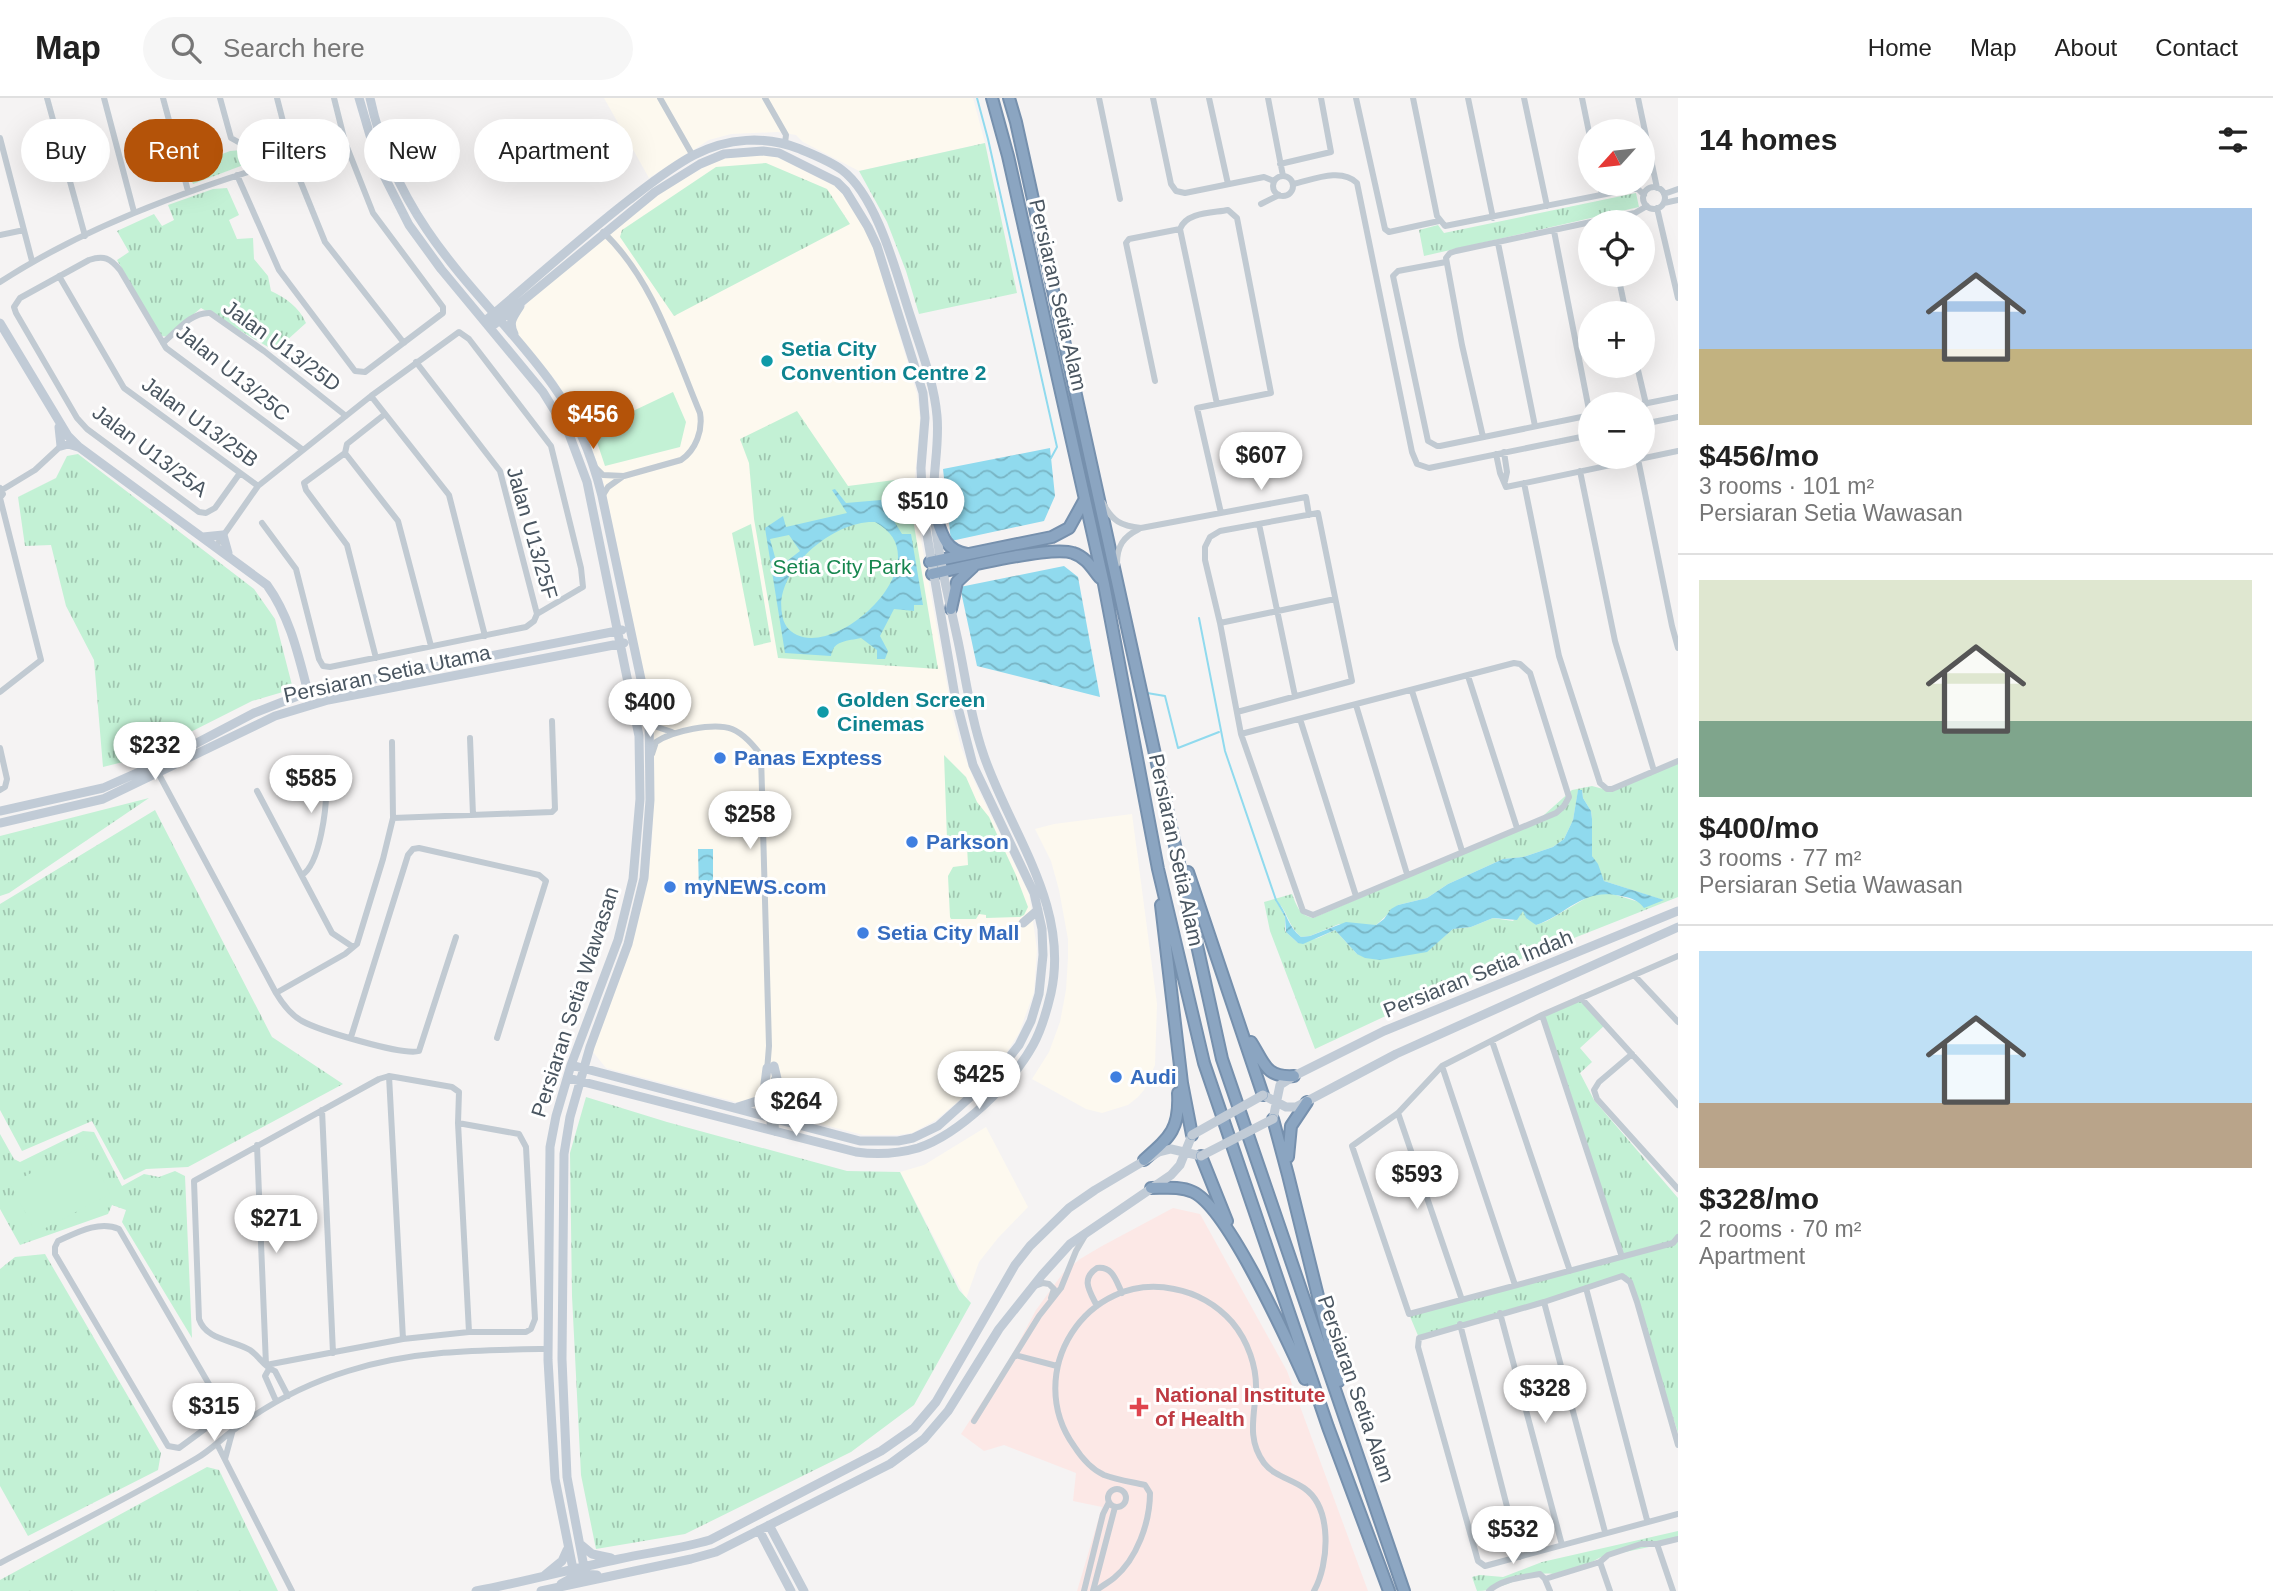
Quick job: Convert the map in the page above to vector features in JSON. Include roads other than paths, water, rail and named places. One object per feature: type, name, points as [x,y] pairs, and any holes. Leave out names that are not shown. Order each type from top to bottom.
[{"type":"highway","name":"Persiaran Setia Alam","points":[[990,98],[1008,156],[1104,584],[1158,869],[1204,1063],[1387,1591]]},
{"type":"highway","name":"Persiaran Setia Alam","points":[[1010,98],[1222,1059],[1404,1591]]},
{"type":"highway","points":[[943,566],[969,554],[1052,537],[1069,528],[1085,499]]},
{"type":"highway","points":[[934,511],[944,540],[950,548],[969,554]]},
{"type":"highway","points":[[931,568],[1072,552],[1086,559],[1104,584]]},
{"type":"highway","points":[[951,608],[957,582],[975,565]]},
{"type":"highway","points":[[1168,809],[1214,957],[1244,1035],[1263,1095]]},
{"type":"highway","points":[[1158,869],[1175,1026],[1192,1135]]},
{"type":"highway","points":[[1144,1160],[1171,1135],[1179,1113],[1175,1026]]},
{"type":"highway","points":[[1244,1035],[1270,1072],[1284,1077],[1294,1076]]},
{"type":"highway","points":[[1289,1175],[1288,1145],[1291,1126],[1307,1102]]},
{"type":"highway","points":[[1273,1119],[1355,1447]]},
{"type":"highway","points":[[1201,1156],[1238,1246]]},
{"type":"highway","points":[[1151,1188],[1173,1187],[1191,1191],[1201,1196],[1215,1210],[1238,1246],[1284,1334],[1328,1427]]},
{"type":"street","points":[[47,98],[85,236]]},
{"type":"street","points":[[104,98],[134,212]]},
{"type":"street","points":[[163,98],[188,191]]},
{"type":"street","points":[[220,98],[229,135],[240,143],[286,132],[277,98]]},
{"type":"street","points":[[334,98],[339,119]]},
{"type":"street","name":"Persiaran Setia Wawasan","points":[[359,98],[372,147],[398,206],[430,254],[543,392],[569,434],[587,482],[639,736],[640,799],[634,879],[618,940],[571,1065],[550,1147],[548,1349],[555,1479],[568,1545],[578,1570]]},
{"type":"street","name":"Persiaran Setia Wawasan","points":[[370,98],[383,145],[408,200],[434,240],[552,384],[571,413],[594,466],[603,496],[649,717],[651,756],[648,846],[644,878],[628,944],[590,1047],[570,1117],[562,1166],[562,1362],[567,1477],[579,1542],[578,1570]]},
{"type":"street","points":[[660,98],[693,156]]},
{"type":"street","points":[[765,98],[786,135],[785,143]]},
{"type":"street","points":[[1099,98],[1120,199]]},
{"type":"street","points":[[1153,98],[1170,181],[1179,193],[1264,177],[1274,181]]},
{"type":"street","points":[[1209,98],[1227,184]]},
{"type":"street","points":[[1268,98],[1283,176]]},
{"type":"street","points":[[1280,164],[1329,153],[1331,150],[1321,98]]},
{"type":"street","points":[[1356,98],[1382,225],[1389,232],[1438,218]]},
{"type":"street","points":[[1413,98],[1438,218],[1449,226],[1593,196]]},
{"type":"street","points":[[1468,98],[1493,218]]},
{"type":"street","points":[[1524,98],[1547,206]]},
{"type":"street","points":[[1582,98],[1586,119]]},
{"type":"street","points":[[1639,98],[1657,188],[1664,194]]},
{"type":"street","points":[[0,138],[32,261]]},
{"type":"street","points":[[488,324],[605,218],[693,156],[722,143],[748,140],[785,143],[845,172],[857,186],[886,239],[932,386],[937,418],[934,511],[951,608],[983,754],[1034,869],[1052,922],[1055,965],[1043,1021],[1034,1043],[1009,1078],[980,1108],[947,1134],[922,1147],[876,1155],[830,1147],[568,1078]]},
{"type":"street","points":[[468,282],[493,303],[524,292],[655,192],[700,164],[724,154],[763,151],[779,153],[837,182],[854,203],[877,246],[923,393],[923,512],[954,696],[970,756],[1034,893],[1044,955],[1040,994],[1020,1045],[987,1084],[938,1126],[913,1138],[898,1141],[860,1141],[571,1065]]},
{"type":"street","points":[[240,182],[279,270],[346,360],[360,373],[365,372],[442,315],[444,309],[373,213],[350,155]]},
{"type":"street","points":[[0,282],[32,261],[134,212],[237,175]]},
{"type":"street","points":[[1293,184],[1336,175],[1346,176],[1357,183],[1412,452],[1417,464],[1429,468],[1578,438]]},
{"type":"street","points":[[1274,181],[1283,176],[1288,177],[1293,184]]},
{"type":"street","points":[[1274,181],[1273,187],[1279,195]]},
{"type":"street","points":[[301,182],[325,242],[404,343]]},
{"type":"street","points":[[1261,204],[1289,193],[1293,184]]},
{"type":"street","points":[[1664,194],[1678,189]]},
{"type":"street","points":[[1664,194],[1660,206],[1678,298]]},
{"type":"street","points":[[1644,196],[1647,206]]},
{"type":"street","points":[[1641,210],[1647,206],[1660,206],[1678,200]]},
{"type":"street","points":[[1156,381],[1126,243],[1129,239],[1181,226],[1195,216],[1228,210],[1237,218],[1271,393],[1197,408],[1221,513]]},
{"type":"street","points":[[604,232],[605,218]]},
{"type":"street","points":[[1483,437],[1446,263],[1450,253],[1578,225]]},
{"type":"street","points":[[1181,226],[1217,404]]},
{"type":"street","points":[[0,235],[24,229]]},
{"type":"street","points":[[591,229],[604,232],[656,307],[702,422],[702,429],[689,455],[681,460],[624,476],[603,475],[594,466]]},
{"type":"street","points":[[1553,231],[1586,392]]},
{"type":"street","points":[[1497,243],[1535,426]]},
{"type":"street","name":"Jalan U13/25C","points":[[59,276],[89,260],[101,257],[110,259],[120,270],[163,343],[303,450]]},
{"type":"street","points":[[1446,263],[1398,271],[1393,276],[1427,437],[1432,444],[1440,446],[1578,418]]},
{"type":"street","name":"Jalan U13/25A","points":[[59,276],[20,298],[14,307],[83,425],[198,512],[206,513],[215,508],[240,473]]},
{"type":"street","name":"Jalan U13/25B","points":[[59,276],[124,388],[258,486]]},
{"type":"street","points":[[518,342],[510,326],[524,292]]},
{"type":"street","name":"Jalan U13/25D","points":[[163,343],[193,317],[210,313],[264,351],[346,416]]},
{"type":"street","points":[[0,323],[58,422],[79,447],[267,585],[280,603],[290,627],[308,692]]},
{"type":"street","points":[[216,546],[258,486],[371,396],[459,332],[469,339],[551,446],[583,587],[537,614],[534,621],[526,627],[330,667],[323,666],[296,569],[262,523]]},
{"type":"street","name":"Jalan U13/25F","points":[[416,362],[500,471],[537,614]]},
{"type":"street","points":[[371,396],[449,495],[485,636]]},
{"type":"street","points":[[1655,402],[1678,397]]},
{"type":"street","points":[[376,657],[347,544],[306,490],[304,483],[345,453],[347,444],[385,414]]},
{"type":"street","points":[[1655,422],[1678,417]]},
{"type":"street","points":[[58,422],[61,446]]},
{"type":"street","points":[[0,692],[41,660],[0,498],[1,489],[35,470],[68,436]]},
{"type":"street","points":[[61,446],[68,444],[79,447]]},
{"type":"street","points":[[1655,456],[1678,451]]},
{"type":"street","points":[[345,453],[398,521],[431,646]]},
{"type":"street","points":[[1500,453],[1500,473],[1506,487],[1590,469]]},
{"type":"street","points":[[1640,469],[1678,648]]},
{"type":"street","points":[[1580,471],[1615,641],[1654,771]]},
{"type":"street","points":[[603,496],[608,487],[624,476]]},
{"type":"street","points":[[1524,482],[1559,656],[1597,777],[1603,787],[1612,789],[1678,761]]},
{"type":"street","points":[[1098,492],[1116,523],[1127,527],[1141,528],[1306,497],[1309,515]]},
{"type":"street","points":[[1237,712],[1352,681],[1318,513],[1220,531],[1210,537],[1205,547],[1205,560],[1241,734],[1303,911],[1313,915],[1556,813],[1569,797],[1530,673],[1520,664],[1514,663],[1241,734]]},
{"type":"street","points":[[1259,524],[1294,696]]},
{"type":"street","points":[[1117,581],[1117,555],[1120,544],[1126,536],[1141,528]]},
{"type":"street","points":[[203,537],[223,535]]},
{"type":"street","points":[[223,535],[230,557]]},
{"type":"street","points":[[1220,623],[1335,599]]},
{"type":"street","points":[[603,634],[614,612]]},
{"type":"street","name":"Persiaran Setia Utama","points":[[0,823],[103,799],[254,713],[308,692],[629,628]]},
{"type":"street","name":"Persiaran Setia Utama","points":[[0,811],[103,788],[156,769],[293,710],[328,700],[632,642]]},
{"type":"street","points":[[608,646],[624,661]]},
{"type":"street","points":[[1468,676],[1517,828]]},
{"type":"street","points":[[305,679],[326,689]]},
{"type":"street","points":[[293,697],[305,679]]},
{"type":"street","points":[[1412,691],[1462,851]]},
{"type":"street","points":[[308,692],[328,700]]},
{"type":"street","points":[[293,710],[308,692]]},
{"type":"street","points":[[1356,705],[1407,874]]},
{"type":"street","points":[[649,717],[654,726],[674,732],[728,728],[752,743],[761,755],[773,1132]]},
{"type":"street","points":[[1300,719],[1356,896]]},
{"type":"street","points":[[393,818],[552,812],[555,809],[552,721]]},
{"type":"street","points":[[651,756],[656,741],[674,732]]},
{"type":"street","points":[[470,738],[473,815]]},
{"type":"street","points":[[276,992],[345,954],[357,944],[393,818],[392,741]]},
{"type":"street","points":[[0,748],[7,779],[5,787],[0,790]]},
{"type":"street","points":[[302,876],[312,865],[326,812],[326,783],[319,759]]},
{"type":"street","points":[[156,769],[282,1003],[302,1021],[381,1047],[411,1053],[419,1051],[456,937]]},
{"type":"street","points":[[257,791],[332,933],[353,947]]},
{"type":"street","points":[[351,1037],[408,855],[413,849],[419,848],[539,875],[546,881],[497,1038]]},
{"type":"street","points":[[1023,923],[1038,910]]},
{"type":"street","name":"Persiaran Setia Indah","points":[[1294,1076],[1384,1031],[1678,911]]},
{"type":"street","name":"Persiaran Setia Indah","points":[[1307,1102],[1396,1054],[1678,927]]},
{"type":"street","points":[[1036,930],[1044,955]]},
{"type":"street","points":[[1678,956],[1542,1015],[1442,1066],[1398,1113],[1352,1146],[1409,1314],[1673,1243],[1678,1237]]},
{"type":"street","points":[[1634,975],[1678,1022]]},
{"type":"street","points":[[1581,998],[1678,1105]]},
{"type":"street","points":[[1542,1015],[1622,1256]]},
{"type":"street","points":[[1492,1041],[1570,1270]]},
{"type":"street","points":[[590,1047],[592,1058],[602,1073]]},
{"type":"street","points":[[1632,1054],[1599,1082],[1594,1090],[1597,1099],[1678,1189]]},
{"type":"street","points":[[1442,1066],[1515,1285]]},
{"type":"street","points":[[770,1067],[784,1108],[804,1125]]},
{"type":"street","points":[[737,1107],[763,1099],[770,1067]]},
{"type":"street","points":[[390,1076],[403,1339]]},
{"type":"street","points":[[288,1396],[275,1371],[250,1350],[202,1328],[199,1319],[194,1181],[379,1079],[390,1076],[452,1087],[459,1092],[458,1123],[469,1332]]},
{"type":"street","points":[[476,1591],[710,1540],[881,1451],[914,1428],[936,1402],[1014,1265],[1069,1208],[1144,1160],[1165,1150],[1201,1156],[1273,1119],[1280,1085],[1294,1076]]},
{"type":"street","points":[[578,1093],[587,1087],[597,1086]]},
{"type":"street","points":[[541,1591],[716,1552],[890,1464],[924,1439],[948,1411],[999,1329],[1070,1244],[1177,1170],[1192,1135],[1263,1095],[1291,1108],[1307,1102]]},
{"type":"street","points":[[322,1110],[333,1353]]},
{"type":"street","points":[[1398,1113],[1462,1300]]},
{"type":"street","points":[[267,1367],[403,1339],[469,1332],[526,1332],[531,1329],[535,1319],[530,1204],[523,1137],[515,1132],[458,1123]]},
{"type":"street","points":[[257,1145],[267,1367],[265,1376],[276,1401]]},
{"type":"street","points":[[225,1414],[179,1448],[168,1446],[55,1254],[58,1241],[103,1226],[119,1229],[225,1414],[234,1430]]},
{"type":"street","points":[[974,1421],[1066,1279],[1076,1251],[1087,1233]]},
{"type":"street","points":[[1097,1307],[1087,1284],[1089,1274],[1094,1269],[1107,1268],[1114,1275],[1122,1293]]},
{"type":"street","points":[[1678,1445],[1630,1282],[1622,1276],[1419,1338],[1418,1347],[1478,1561],[1485,1566],[1647,1520],[1678,1514]]},
{"type":"street","points":[[1031,1288],[1043,1283],[1049,1284],[1054,1289],[1051,1300]]},
{"type":"street","points":[[1094,1591],[1112,1581],[1137,1549],[1148,1511],[1150,1493],[1145,1485],[1105,1475],[1078,1452],[1068,1437],[1057,1408],[1054,1392],[1056,1366],[1073,1330],[1083,1318],[1122,1293],[1148,1287],[1185,1291],[1220,1310],[1245,1343],[1254,1372],[1256,1388],[1251,1428],[1259,1454],[1276,1474],[1302,1486],[1312,1494],[1323,1519],[1323,1564],[1321,1578],[1314,1591]]},
{"type":"street","points":[[1586,1289],[1647,1520]]},
{"type":"street","points":[[1544,1301],[1605,1532]]},
{"type":"street","points":[[1500,1313],[1562,1545]]},
{"type":"street","points":[[1460,1324],[1520,1557]]},
{"type":"street","points":[[0,1563],[166,1476],[204,1453],[276,1401],[346,1372],[397,1358],[457,1350],[548,1349],[562,1338]]},
{"type":"street","points":[[548,1349],[562,1362]]},
{"type":"street","points":[[1015,1355],[1056,1366]]},
{"type":"street","points":[[225,1461],[226,1449],[234,1430]]},
{"type":"street","points":[[217,1444],[292,1591]]},
{"type":"street","points":[[204,1453],[218,1455],[225,1461]]},
{"type":"street","points":[[1084,1591],[1103,1514],[1112,1504],[1094,1591]]},
{"type":"street","points":[[776,1506],[763,1526],[768,1547],[791,1591]]},
{"type":"street","points":[[777,1541],[780,1524],[797,1511]]},
{"type":"street","points":[[737,1526],[763,1526],[777,1541],[804,1591]]},
{"type":"street","points":[[1545,1579],[1600,1562],[1608,1555],[1641,1544],[1657,1544],[1678,1539]]},
{"type":"street","points":[[737,1541],[755,1540],[768,1547]]},
{"type":"street","points":[[579,1542],[597,1556],[624,1558]]},
{"type":"street","points":[[1657,1544],[1673,1591]]},
{"type":"street","points":[[541,1578],[562,1561],[568,1545]]},
{"type":"street","points":[[1600,1562],[1610,1591]]},
{"type":"street","points":[[1100,1566],[1103,1575],[1112,1581]]},
{"type":"street","points":[[555,1588],[578,1570],[609,1576]]},
{"type":"street","points":[[1489,1591],[1514,1580],[1540,1574],[1549,1591]]},
{"type":"water","points":[[1050,448],[1055,496],[1044,521],[951,541],[943,469]]},
{"type":"water","points":[[835,489],[846,503],[881,500],[902,534],[911,534],[923,605],[914,605],[914,611],[894,609],[880,636],[888,651],[885,659],[877,659],[877,650],[861,638],[838,644],[831,656],[785,653],[765,528],[783,516],[786,527],[847,513],[832,490]],"holes":[[[875,522],[893,538],[898,558],[892,579],[879,600],[860,618],[838,631],[816,638],[797,635],[791,631],[783,617],[782,597],[787,581],[797,565],[810,551],[842,529]],[[789,535],[800,551],[778,568],[770,539]]]},
{"type":"water","points":[[1064,566],[1078,577],[1100,697],[977,666],[960,587]]},
{"type":"water","points":[[1578,790],[1582,790],[1583,798],[1591,811],[1592,856],[1604,881],[1664,900],[1644,908],[1637,901],[1628,898],[1608,894],[1596,895],[1536,925],[1526,918],[1523,911],[1517,920],[1493,918],[1471,927],[1453,929],[1427,952],[1380,960],[1357,954],[1335,930],[1303,944],[1286,932],[1285,917],[1275,900],[1301,937],[1346,922],[1376,925],[1398,905],[1427,898],[1448,884],[1503,859],[1523,857],[1553,847],[1564,839],[1573,820]]},
{"type":"water","points":[[698,849],[713,849],[713,894],[699,894]]},
{"type":"waterway","points":[[977,98],[1057,447],[1051,458]]},
{"type":"waterway","points":[[1199,618],[1225,751],[1276,900]]},
{"type":"waterway","points":[[1147,693],[1165,696],[1178,748],[1219,732]]},
{"type":"place","name":"Setia City Convention Centre 2","points":[[767,361]]},
{"type":"place","name":"Golden Screen Cinemas","points":[[823,712]]},
{"type":"place","name":"Panas Exptess","points":[[720,758]]},
{"type":"place","name":"Parkson","points":[[912,842]]},
{"type":"place","name":"myNEWS.com","points":[[670,887]]},
{"type":"place","name":"Setia City Mall","points":[[863,933]]},
{"type":"place","name":"Audi","points":[[1116,1077]]},
{"type":"place","name":"National Institute of Health","points":[[1139,1407]]},
{"type":"park label","name":"Setia City Park","points":[[842,567]]}]
